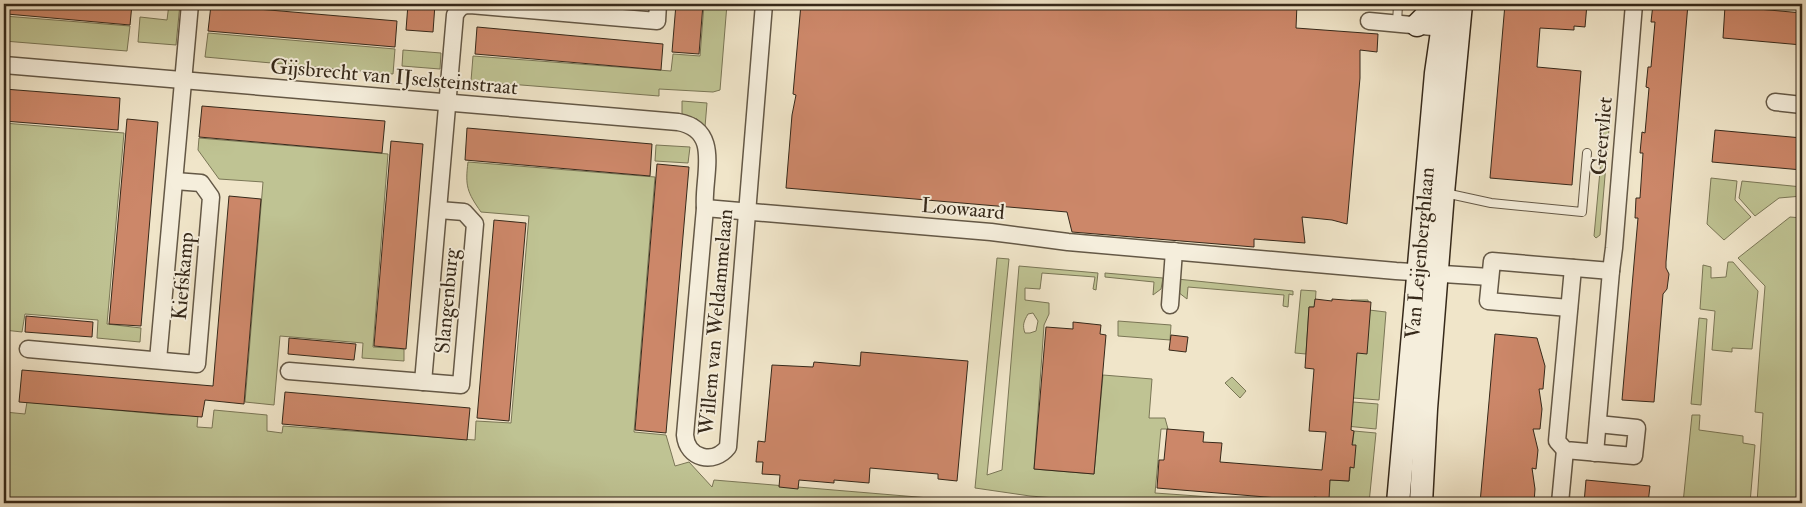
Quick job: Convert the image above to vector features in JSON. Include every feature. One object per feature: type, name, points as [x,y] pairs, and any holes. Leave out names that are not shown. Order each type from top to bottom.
[{"type":"street","name":"Kiefskamp","points":[[158,360],[190,4]]},
{"type":"street","points":[[620,11],[656,21],[658,4]]},
{"type":"street","name":"Willem van Weldammelaan","points":[[706,208],[685,435],[686,444],[693,453],[700,457],[713,457],[723,453],[728,446],[764,4]]},
{"type":"street","points":[[1407,25],[1425,17],[1432,4]]},
{"type":"street","name":"Van Leijenberghlaan","points":[[1446,4],[1451,28]]},
{"type":"street","name":"Van Leijenberghlaan","points":[[1398,503],[1428,274],[1434,192],[1451,28],[1461,4]]},
{"type":"street","name":"Geervliet","points":[[1595,453],[1634,4]]},
{"type":"street","name":"Slangenburg","points":[[423,382],[455,15],[458,9],[464,5],[620,11]]},
{"type":"street","points":[[1369,21],[1451,28]]},
{"type":"street","name":"Gijsbrecht van IJselsteinstraat","points":[[4,65],[678,122],[698,130],[706,141],[708,154],[704,199],[706,208]]},
{"type":"street","points":[[1775,102],[1802,105]]},
{"type":"street","name":"Kiefskamp","points":[[28,349],[197,364],[211,197],[201,183],[174,181]]},
{"type":"street","name":"Loowaard","points":[[706,208],[991,232],[1068,242],[1428,274]]},
{"type":"street","name":"Slangenburg","points":[[289,371],[461,385],[475,224],[464,212],[438,210]]},
{"type":"street","points":[[1170,305],[1174,251]]},
{"type":"street","points":[[1569,308],[1488,301],[1492,261],[1611,271]]},
{"type":"street","points":[[1573,268],[1557,441],[1565,450],[1634,456],[1637,428],[1598,424]]},
{"type":"street","points":[[1428,274],[1490,277]]},
{"type":"street","name":"Van Leijenberghlaan","points":[[1421,503],[1426,409],[1428,274]]},
{"type":"street","points":[[1560,503],[1565,450]]},
{"type":"lane","points":[[1398,4],[1407,25]]},
{"type":"lane","points":[[1434,192],[1491,204],[1582,212],[1587,153]]},
{"type":"green space","points":[[169,4],[180,4],[176,45],[138,42],[140,17],[167,20]]},
{"type":"green space","points":[[704,4],[727,4],[720,90],[713,92],[659,89],[659,96],[471,81],[473,56],[671,71],[673,54],[700,56]]},
{"type":"green space","points":[[4,16],[130,26],[127,51],[4,41]]},
{"type":"green space","points":[[208,33],[395,49],[393,74],[205,57]]},
{"type":"green space","points":[[403,50],[441,53],[440,69],[402,66]]},
{"type":"green space","points":[[682,101],[707,103],[705,127],[697,119],[682,114]]},
{"type":"green space","points":[[1605,117],[1610,117],[1600,235],[1596,238],[1594,236]]},
{"type":"green space","points":[[4,123],[124,133],[107,324],[141,328],[140,342],[97,338],[98,320],[25,314],[22,332],[4,330]]},
{"type":"green space","points":[[199,138],[388,154],[373,347],[404,349],[404,361],[362,358],[363,343],[280,336],[274,405],[245,402],[263,182],[219,179],[198,150]]},
{"type":"green space","points":[[656,145],[690,147],[688,163],[655,161]]},
{"type":"green space","points":[[468,162],[655,177],[634,432],[666,435],[675,466],[689,462],[712,487],[714,480],[989,503],[4,503],[4,399],[6,399],[5,412],[25,414],[27,402],[169,415],[198,415],[197,427],[212,428],[214,410],[267,415],[267,431],[282,433],[283,426],[475,440],[476,421],[511,423],[529,216],[481,212],[468,188]]},
{"type":"green space","points":[[1711,178],[1737,181],[1735,200],[1751,217],[1724,240],[1707,224]]},
{"type":"green space","points":[[1742,181],[1802,187],[1802,196],[1779,198],[1755,216],[1739,198]]},
{"type":"green space","points":[[1790,217],[1802,218],[1802,503],[1757,503],[1763,413],[1755,412],[1765,286],[1738,258]]},
{"type":"green space","points":[[997,258],[1009,259],[987,475],[1002,470],[1019,266],[1098,273],[1096,290],[1093,289],[1095,277],[1042,273],[1040,289],[1025,288],[1025,300],[1049,303],[1049,314],[1044,325],[1034,469],[1094,474],[1103,375],[1152,379],[1149,418],[1165,418],[1168,429],[1161,429],[1155,493],[1296,503],[1117,503],[1030,496],[975,488]],"holes":[[[1033,313],[1038,321],[1036,331],[1025,333],[1024,323],[1028,314]]]},
{"type":"green space","points":[[1728,262],[1733,262],[1758,291],[1752,349],[1732,348],[1732,352],[1712,350],[1715,311],[1700,309],[1703,265],[1711,267],[1711,278],[1726,277]]},
{"type":"green space","points":[[1105,273],[1163,278],[1161,289],[1153,295],[1154,282],[1105,277]]},
{"type":"green space","points":[[1177,279],[1293,291],[1293,295],[1289,294],[1288,307],[1283,306],[1284,295],[1188,287],[1187,299],[1178,292]]},
{"type":"green space","points":[[1301,290],[1316,291],[1315,307],[1309,307],[1306,354],[1295,353]]},
{"type":"green space","points":[[1351,300],[1368,300],[1369,310],[1386,312],[1379,400],[1353,398],[1354,371]]},
{"type":"green space","points":[[1699,318],[1707,319],[1701,405],[1691,404]]},
{"type":"green space","points":[[1118,321],[1171,325],[1170,340],[1118,336]]},
{"type":"green space","points":[[1232,377],[1246,391],[1240,398],[1225,383]]},
{"type":"green space","points":[[1353,402],[1378,404],[1376,429],[1346,426]]},
{"type":"green space","points":[[1692,415],[1700,415],[1699,430],[1743,436],[1743,443],[1755,445],[1750,503],[1683,503]]},
{"type":"green space","points":[[1354,431],[1376,433],[1369,503],[1324,503],[1330,480],[1349,481]]},
{"type":"building","points":[[8,4],[132,4],[130,25],[7,14]]},
{"type":"building","points":[[408,4],[435,4],[433,32],[406,30]]},
{"type":"building","points":[[676,4],[703,4],[699,54],[672,52]]},
{"type":"building","points":[[801,4],[1297,4],[1296,28],[1378,34],[1377,52],[1360,50],[1360,78],[1347,224],[1332,220],[1302,217],[1305,243],[1254,239],[1254,247],[1072,232],[1067,212],[786,188],[792,115],[796,95],[793,94]]},
{"type":"building","points":[[1505,4],[1587,4],[1585,27],[1574,26],[1574,30],[1540,28],[1537,67],[1581,71],[1572,185],[1490,178]]},
{"type":"building","points":[[1653,4],[1688,4],[1666,262],[1669,274],[1667,289],[1663,294],[1654,402],[1622,400],[1638,218],[1635,218],[1636,198],[1640,198],[1643,153],[1640,153],[1642,132],[1645,133],[1649,88],[1646,87],[1648,67],[1651,67],[1655,22],[1651,22]]},
{"type":"building","points":[[211,5],[397,21],[395,47],[208,31]]},
{"type":"building","points":[[1725,6],[1802,13],[1802,45],[1723,38]]},
{"type":"building","points":[[477,27],[663,44],[661,70],[475,54]]},
{"type":"building","points":[[4,89],[120,98],[118,130],[4,121]]},
{"type":"building","points":[[202,106],[385,121],[382,153],[199,137]]},
{"type":"building","points":[[127,119],[158,122],[141,326],[109,324]]},
{"type":"building","points":[[467,128],[652,144],[650,176],[465,160]]},
{"type":"building","points":[[1715,130],[1802,138],[1802,170],[1712,162]]},
{"type":"building","points":[[391,141],[423,144],[406,349],[374,346]]},
{"type":"building","points":[[657,164],[689,167],[666,433],[635,430]]},
{"type":"building","points":[[229,196],[261,199],[244,404],[205,400],[202,417],[19,402],[22,370],[213,386]]},
{"type":"building","points":[[494,220],[526,223],[509,421],[477,418]]},
{"type":"building","points":[[1315,299],[1371,302],[1367,354],[1357,353],[1351,430],[1354,431],[1352,445],[1356,445],[1354,468],[1350,467],[1349,481],[1330,480],[1329,499],[1314,497],[1314,501],[1157,488],[1159,460],[1164,460],[1167,429],[1204,432],[1203,442],[1222,443],[1220,462],[1322,470],[1326,432],[1309,431],[1314,369],[1305,368],[1309,307],[1314,307]]},
{"type":"building","points":[[26,316],[93,322],[92,337],[25,332]]},
{"type":"building","points":[[1073,322],[1101,325],[1100,334],[1106,335],[1094,474],[1034,469],[1046,327],[1073,329]]},
{"type":"building","points":[[1495,334],[1537,338],[1545,366],[1543,389],[1539,389],[1542,409],[1540,429],[1533,429],[1538,450],[1536,469],[1532,468],[1535,489],[1534,503],[1480,503]]},
{"type":"building","points":[[1171,335],[1188,337],[1186,352],[1169,350]]},
{"type":"building","points":[[289,338],[356,344],[354,360],[288,354]]},
{"type":"building","points":[[861,352],[968,361],[957,481],[938,479],[938,474],[870,468],[869,483],[799,480],[798,489],[779,487],[780,475],[762,474],[763,462],[756,462],[758,441],[765,442],[772,365],[813,367],[814,362],[860,366]]},
{"type":"building","points":[[285,392],[470,408],[467,440],[282,424]]},
{"type":"building","points":[[1586,480],[1650,486],[1648,503],[1584,503]]}]
